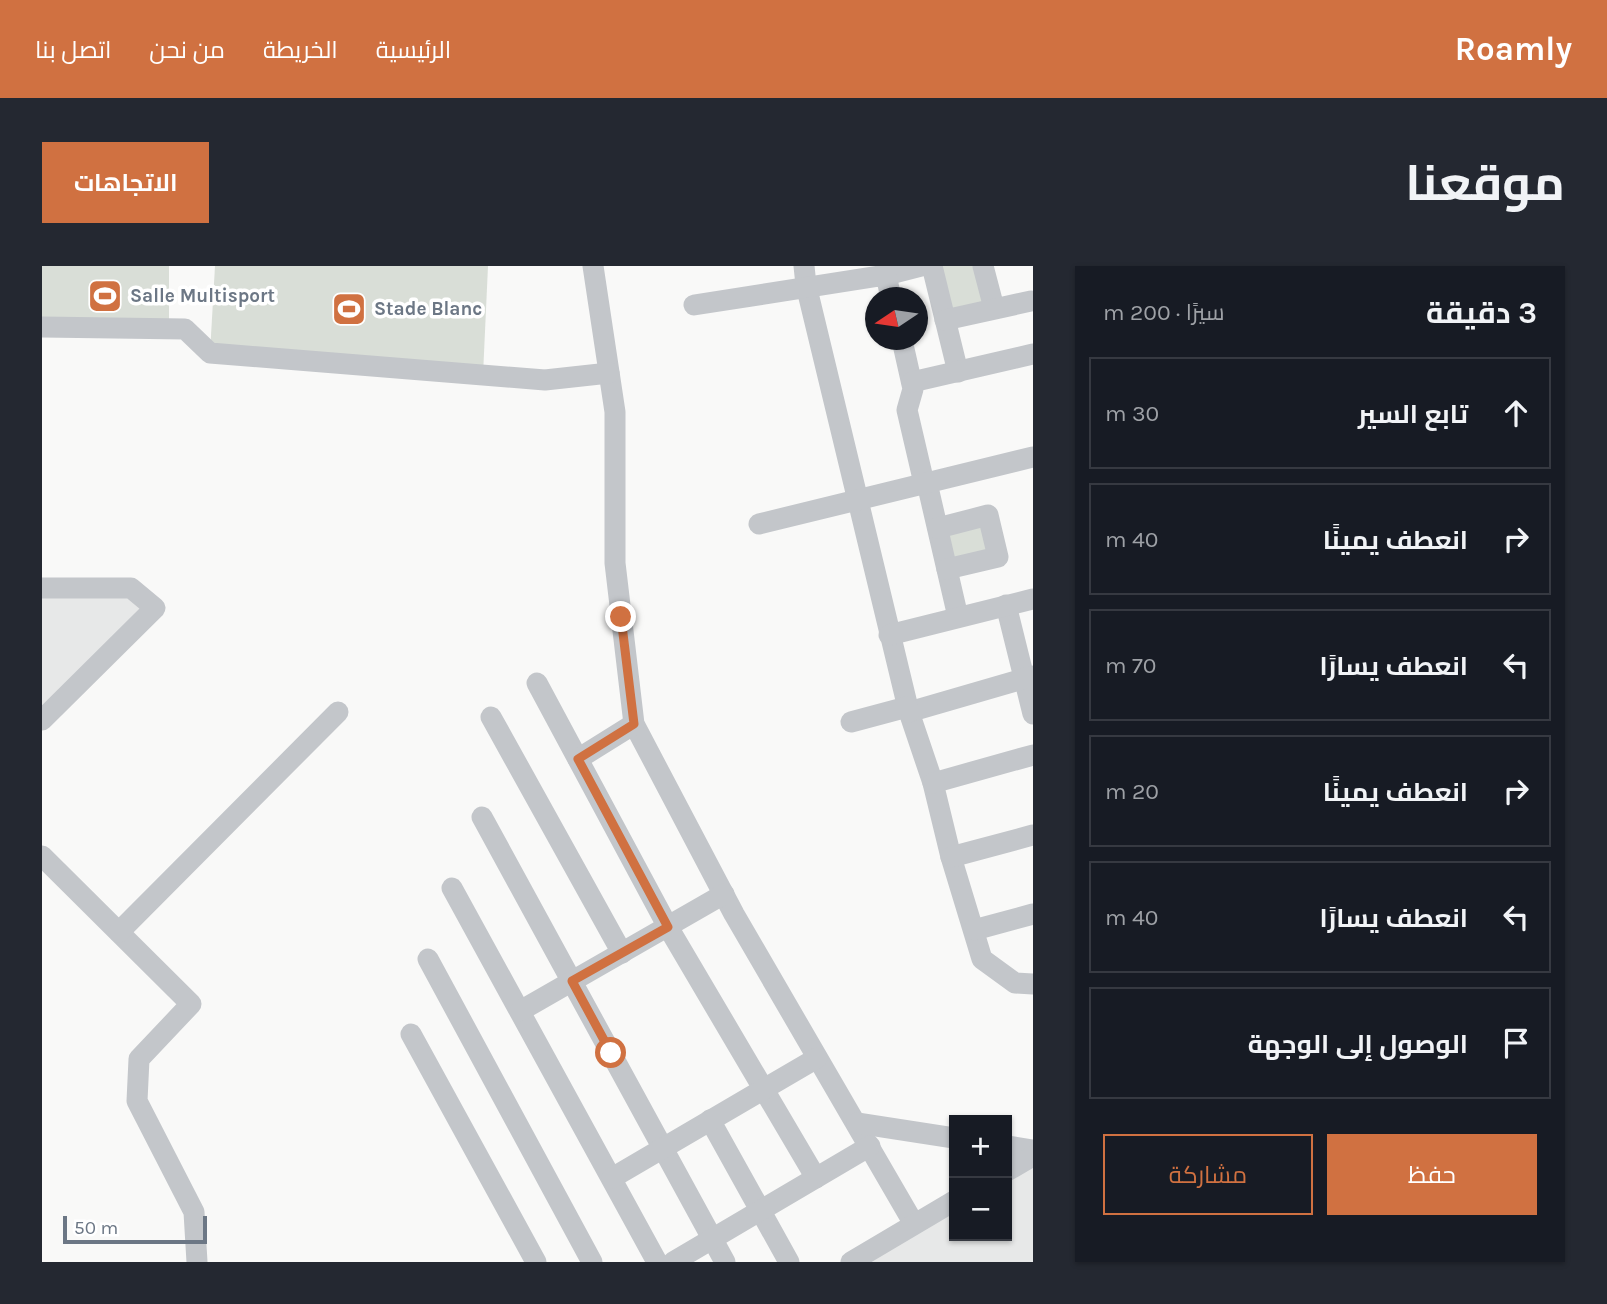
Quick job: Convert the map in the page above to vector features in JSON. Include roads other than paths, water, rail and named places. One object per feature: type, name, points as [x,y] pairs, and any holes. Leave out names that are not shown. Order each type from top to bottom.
[{"type":"street","points":[[593,266],[609,373],[616,451],[612,501],[615,563],[634,724],[724,894],[914,1224]]},
{"type":"street","points":[[694,305],[805,275],[921,266]]},
{"type":"street","points":[[932,266],[958,372]]},
{"type":"street","points":[[983,266],[994,308]]},
{"type":"street","points":[[805,275],[856,500],[909,712]]},
{"type":"street","points":[[945,320],[1031,300]]},
{"type":"street","points":[[42,327],[185,329],[210,353],[545,380],[609,373]]},
{"type":"street","points":[[904,350],[912,382],[907,410],[938,527],[958,617]]},
{"type":"street","points":[[912,382],[1033,354]]},
{"type":"street","points":[[759,524],[1033,457]]},
{"type":"street","points":[[938,527],[988,515],[998,557],[947,569]]},
{"type":"street","points":[[42,588],[131,588],[155,608],[42,720]]},
{"type":"street","points":[[889,635],[1033,598]]},
{"type":"street","points":[[1006,605],[1028,678],[1033,714]]},
{"type":"street","points":[[909,712],[1028,678]]},
{"type":"street","points":[[537,683],[668,927],[816,1178]]},
{"type":"street","points":[[851,722],[907,706],[933,783],[951,857],[982,959],[1015,983],[1033,984]]},
{"type":"street","points":[[119,932],[338,712]]},
{"type":"street","points":[[491,717],[622,953]]},
{"type":"street","points":[[578,759],[634,724]]},
{"type":"street","points":[[933,783],[1033,755]]},
{"type":"street","points":[[482,817],[725,1262]]},
{"type":"street","points":[[951,857],[1033,835]]},
{"type":"street","points":[[42,856],[191,1004],[139,1059],[137,1101],[194,1213],[197,1262]]},
{"type":"street","points":[[452,888],[657,1260],[713,1239],[870,1146]]},
{"type":"street","points":[[520,1011],[724,894]]},
{"type":"street","points":[[974,930],[1033,914]]},
{"type":"street","points":[[428,959],[592,1262]]},
{"type":"street","points":[[411,1034],[536,1262]]},
{"type":"street","points":[[611,1178],[817,1058]]},
{"type":"street","points":[[710,1120],[789,1262]]},
{"type":"street","points":[[857,1123],[949,1137]]},
{"type":"street","points":[[1012,1147],[1033,1150]]},
{"type":"street","points":[[1012,1168],[1033,1156]]},
{"type":"street","points":[[850,1262],[949,1204]]},
{"type":"place","name":"Salle Multisport","points":[[105,296]]},
{"type":"place","name":"Stade Blanc","points":[[349,309]]}]
